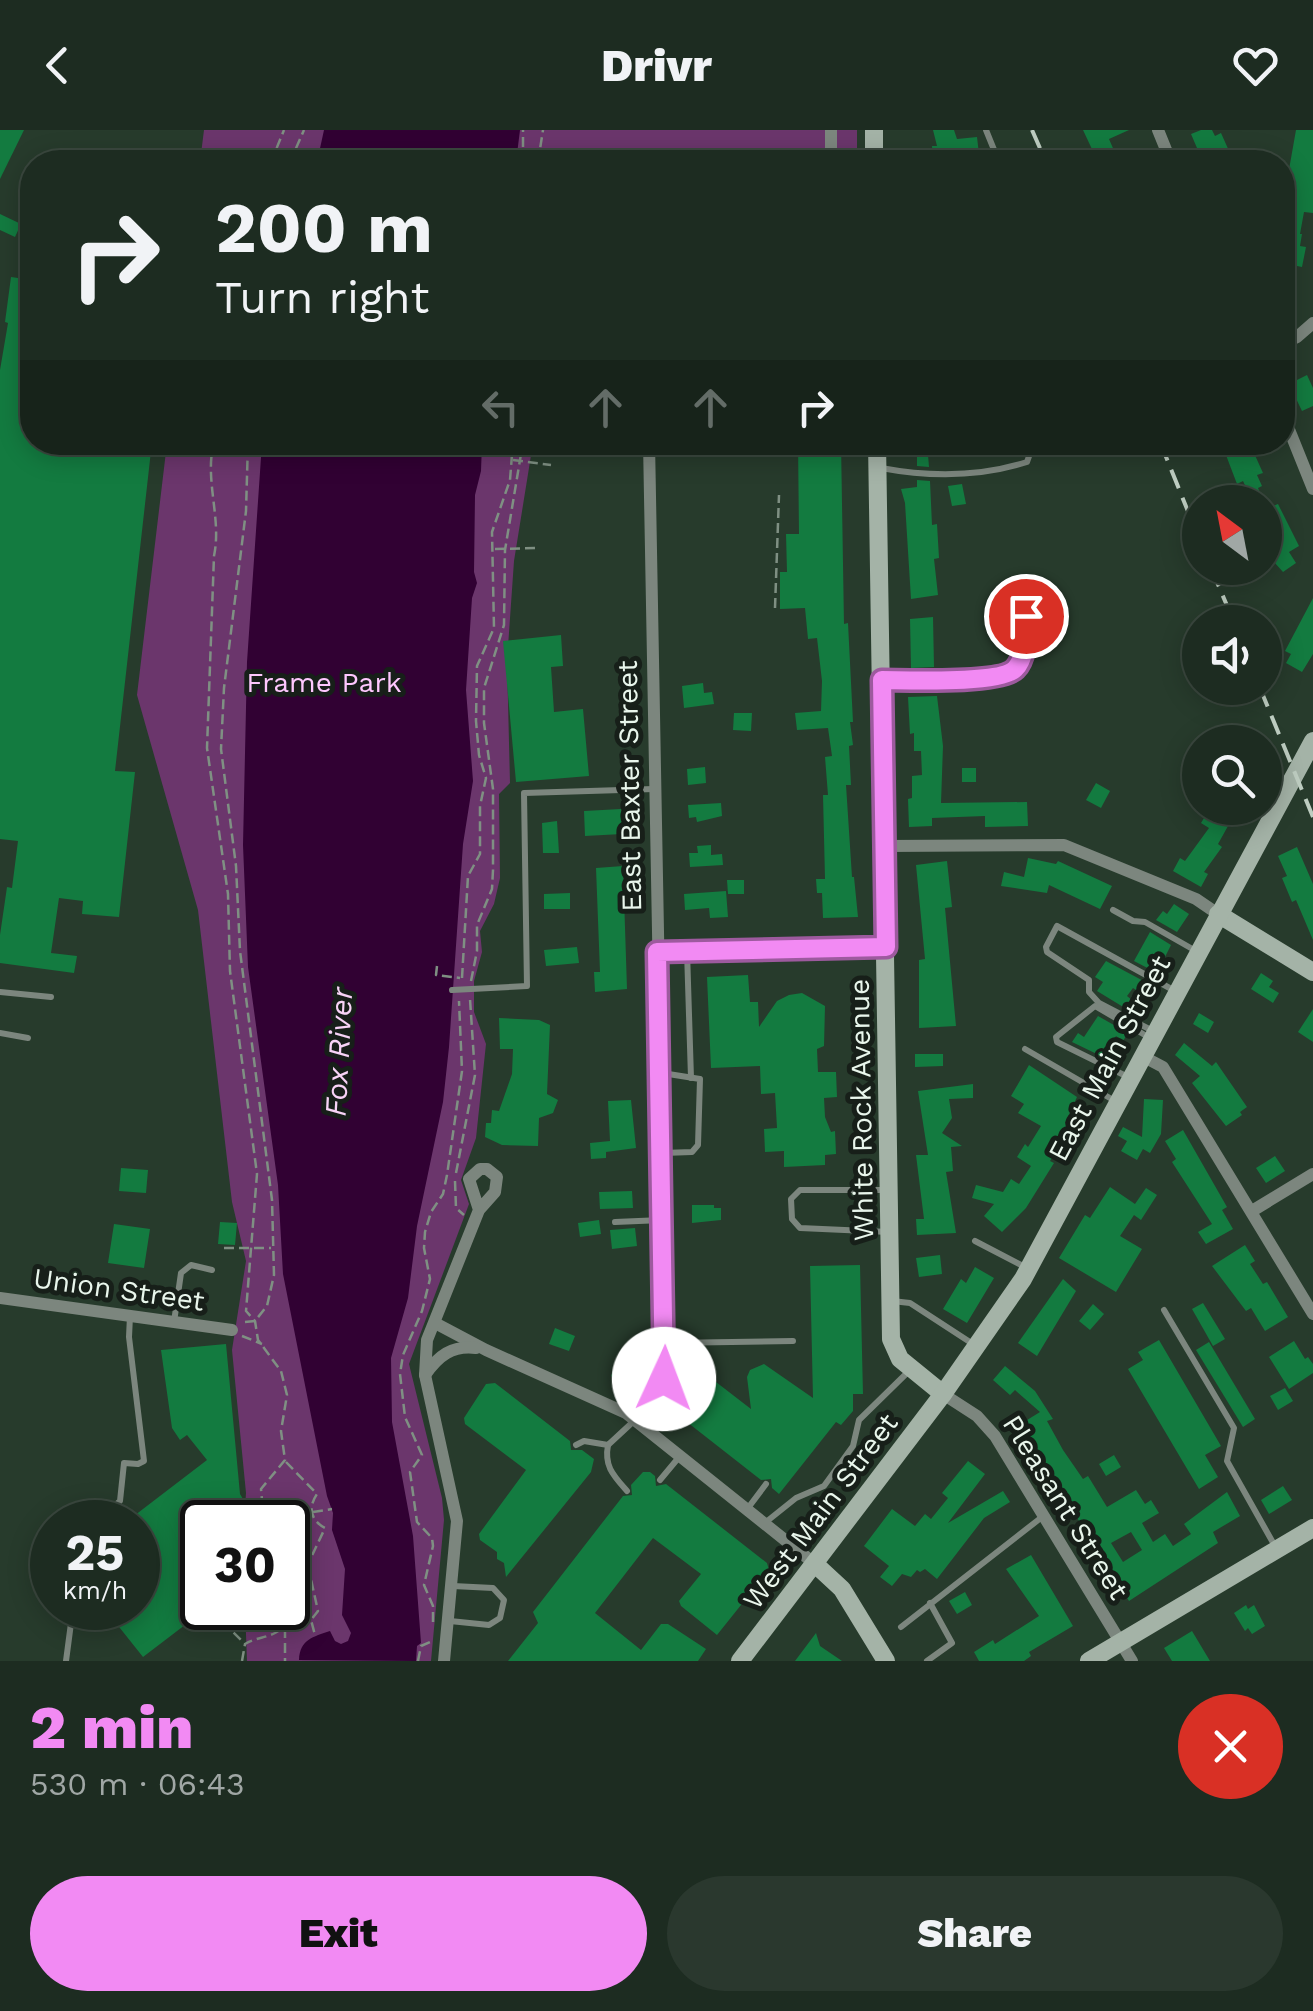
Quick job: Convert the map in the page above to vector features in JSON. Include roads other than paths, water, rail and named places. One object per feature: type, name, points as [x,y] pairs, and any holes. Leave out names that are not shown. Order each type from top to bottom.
[{"type":"main road","name":"White Rock Avenue","points":[[878,455],[890,1300],[894,1349],[911,1369],[943,1394]]},
{"type":"main road","name":"East Main Street","points":[[943,1394],[1028,1269],[1313,741]]},
{"type":"main road","points":[[1218,914],[1313,972]]},
{"type":"main road","name":"West Main Street","points":[[740,1661],[943,1394]]},
{"type":"main road","points":[[1089,1661],[1313,1528]]},
{"type":"main road","points":[[815,1564],[842,1589],[883,1660]]},
{"type":"street","points":[[1295,444],[1313,489]]},
{"type":"street","name":"East Baxter Street","points":[[649,455],[664,1379]]},
{"type":"street","points":[[882,680],[1002,678],[1013,671],[1024,644],[1026,587]]},
{"type":"street","points":[[885,846],[1064,844],[1196,899],[1218,914]]},
{"type":"street","points":[[1149,1042],[1313,1314]]},
{"type":"street","points":[[1252,1211],[1313,1174]]},
{"type":"street","points":[[444,1661],[456,1506],[425,1375],[426,1346],[477,1217]]},
{"type":"street","name":"Union Street","points":[[0,1298],[232,1330]]},
{"type":"street","points":[[434,1323],[636,1420],[815,1564]]},
{"type":"street","points":[[425,1375],[452,1350],[486,1350]]},
{"type":"street","points":[[636,1420],[664,1379]]},
{"type":"street","name":"Pleasant Street","points":[[943,1394],[987,1425],[1132,1661]]},
{"type":"lane","points":[[878,468],[938,475],[1009,468],[1027,462],[1029,455]]},
{"type":"lane","points":[[456,990],[527,986],[524,794],[655,789]]},
{"type":"lane","points":[[1114,910],[1133,921],[1145,922],[1198,952]]},
{"type":"lane","points":[[1149,1042],[1089,992],[1089,980],[1047,952],[1057,926],[1176,991]]},
{"type":"lane","points":[[657,952],[886,947]]},
{"type":"lane","points":[[687,951],[691,1078]]},
{"type":"lane","points":[[0,992],[51,997]]},
{"type":"lane","points":[[1130,1077],[1057,1042],[1056,1037],[1095,1006],[1149,1042]]},
{"type":"lane","points":[[0,1033],[28,1038]]},
{"type":"lane","points":[[1026,1049],[1116,1102]]},
{"type":"lane","points":[[660,1072],[700,1079],[698,1145],[692,1152],[662,1153]]},
{"type":"lane","points":[[889,1190],[800,1190],[791,1199],[792,1219],[800,1228],[890,1232]]},
{"type":"lane","points":[[615,1222],[663,1220]]},
{"type":"lane","points":[[976,1241],[1028,1269]]},
{"type":"lane","points":[[174,1322],[181,1273],[191,1265],[212,1270]]},
{"type":"lane","points":[[890,1300],[910,1303],[976,1346]]},
{"type":"lane","points":[[1164,1310],[1234,1428],[1227,1461],[1277,1549]]},
{"type":"lane","points":[[119,1500],[124,1463],[144,1461],[129,1337],[130,1316]]},
{"type":"lane","points":[[666,1343],[793,1341]]},
{"type":"lane","points":[[766,1522],[796,1498],[824,1486],[854,1446],[859,1420],[911,1369]]},
{"type":"lane","points":[[664,1379],[694,1394]]},
{"type":"lane","points":[[627,1491],[611,1474],[606,1458],[608,1444],[636,1420]]},
{"type":"lane","points":[[576,1446],[584,1441],[608,1444]]},
{"type":"lane","points":[[660,1480],[681,1455]]},
{"type":"lane","points":[[748,1508],[766,1484]]},
{"type":"lane","points":[[901,1626],[1044,1516]]},
{"type":"lane","points":[[449,1621],[489,1625],[500,1618],[504,1600],[494,1588],[452,1586]]},
{"type":"lane","points":[[927,1661],[952,1643],[930,1603]]},
{"type":"lane","points":[[66,1661],[70,1630]]},
{"type":"water","points":[[324,130],[520,130],[518,150],[320,150]]},
{"type":"water","name":"Frame Park","points":[[261,455],[482,455],[475,495],[477,583],[472,598],[466,690],[473,781],[463,844],[449,1047],[408,1298],[391,1358],[392,1422],[413,1536],[421,1643],[417,1646],[416,1661],[299,1660],[302,1647],[313,1637],[330,1631],[341,1644],[348,1641],[351,1633],[342,1615],[345,1569],[332,1530],[333,1513],[283,1274],[278,1185],[248,967],[243,845],[247,662]]},
{"type":"railway","points":[[1032,130],[1041,150]]},
{"type":"railway","points":[[1165,455],[1182,496]]},
{"type":"railway","points":[[1218,585],[1227,605]]},
{"type":"railway","points":[[1267,705],[1313,817]]},
{"type":"water label","name":"Fox River","points":[[339,1052]]}]
